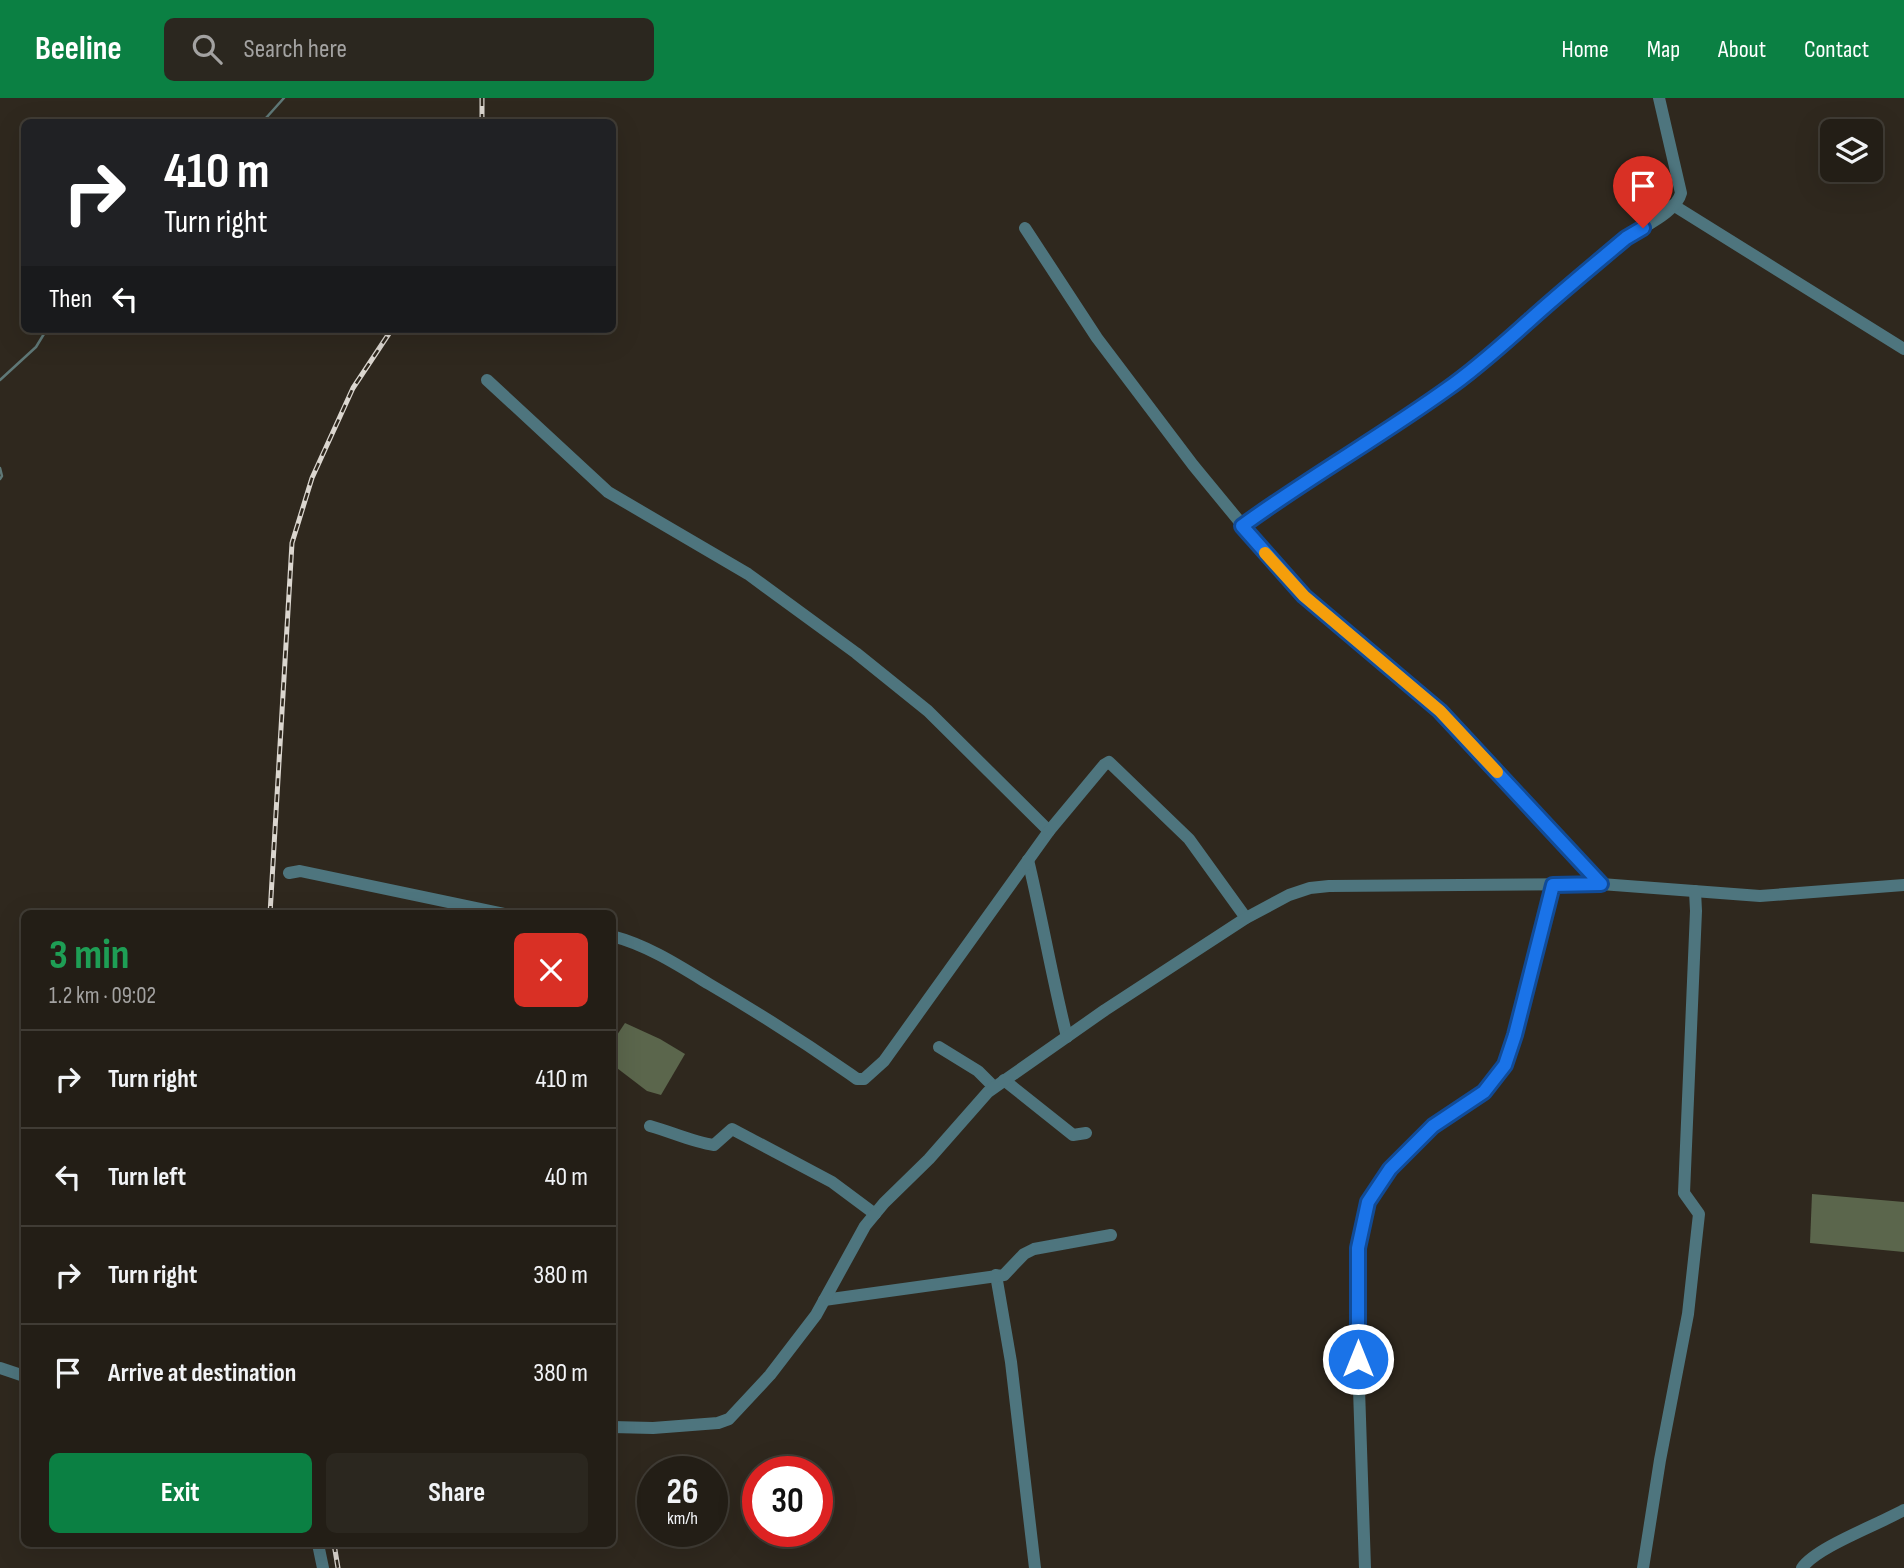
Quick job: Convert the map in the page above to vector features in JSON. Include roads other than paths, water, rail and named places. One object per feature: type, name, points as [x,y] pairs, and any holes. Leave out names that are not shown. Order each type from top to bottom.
[{"type":"street","points":[[1242,526],[1289,492],[1338,463],[1447,390],[1492,355],[1626,238],[1659,218],[1673,205],[1681,192],[1659,98]]},
{"type":"street","points":[[1673,205],[1904,349]]},
{"type":"street","points":[[1025,228],[1097,338],[1242,526],[1304,596],[1440,711],[1601,884]]},
{"type":"street","points":[[487,380],[608,492],[748,574],[866,661],[928,711],[1049,831]]},
{"type":"street","points":[[616,937],[639,944],[687,971],[789,1032],[849,1074],[864,1079],[884,1061],[1049,831],[1104,765],[1110,762],[1189,839],[1246,918]]},
{"type":"street","points":[[1028,860],[1067,1037]]},
{"type":"street","points":[[289,873],[300,871],[486,910]]},
{"type":"street","points":[[616,1427],[653,1428],[725,1422],[770,1375],[816,1315],[846,1258],[875,1214],[929,1159],[975,1105],[999,1084],[1067,1037],[1246,918],[1289,895],[1310,888],[1329,886],[1601,884],[1760,895],[1904,885]]},
{"type":"street","points":[[1365,1568],[1360,1438],[1358,1248],[1368,1202],[1390,1169],[1433,1126],[1484,1092],[1505,1065],[1553,885]]},
{"type":"street","points":[[1643,1568],[1660,1460],[1688,1314],[1699,1214],[1684,1193],[1695,891]]},
{"type":"street","points":[[939,1047],[999,1084],[1066,1131],[1073,1135],[1086,1133]]},
{"type":"street","points":[[650,1126],[698,1143],[714,1145],[732,1129],[832,1182],[875,1214]]},
{"type":"street","points":[[824,1300],[1004,1275],[1024,1254],[1034,1250],[1111,1235]]},
{"type":"street","points":[[996,1275],[1011,1362],[1035,1568]]},
{"type":"street","points":[[0,1368],[21,1375]]},
{"type":"street","points":[[1802,1568],[1807,1561],[1821,1552],[1904,1510]]},
{"type":"street","points":[[319,1547],[323,1568]]},
{"type":"waterway","points":[[264,119],[284,98]]},
{"type":"waterway","points":[[0,380],[36,347],[45,333]]},
{"type":"waterway","points":[[0,468],[0,479]]},
{"type":"railway","points":[[482,98],[482,119]]},
{"type":"railway","points":[[270,910],[292,543],[312,478],[353,388],[389,333]]},
{"type":"railway","points":[[334,1547],[338,1568]]}]
